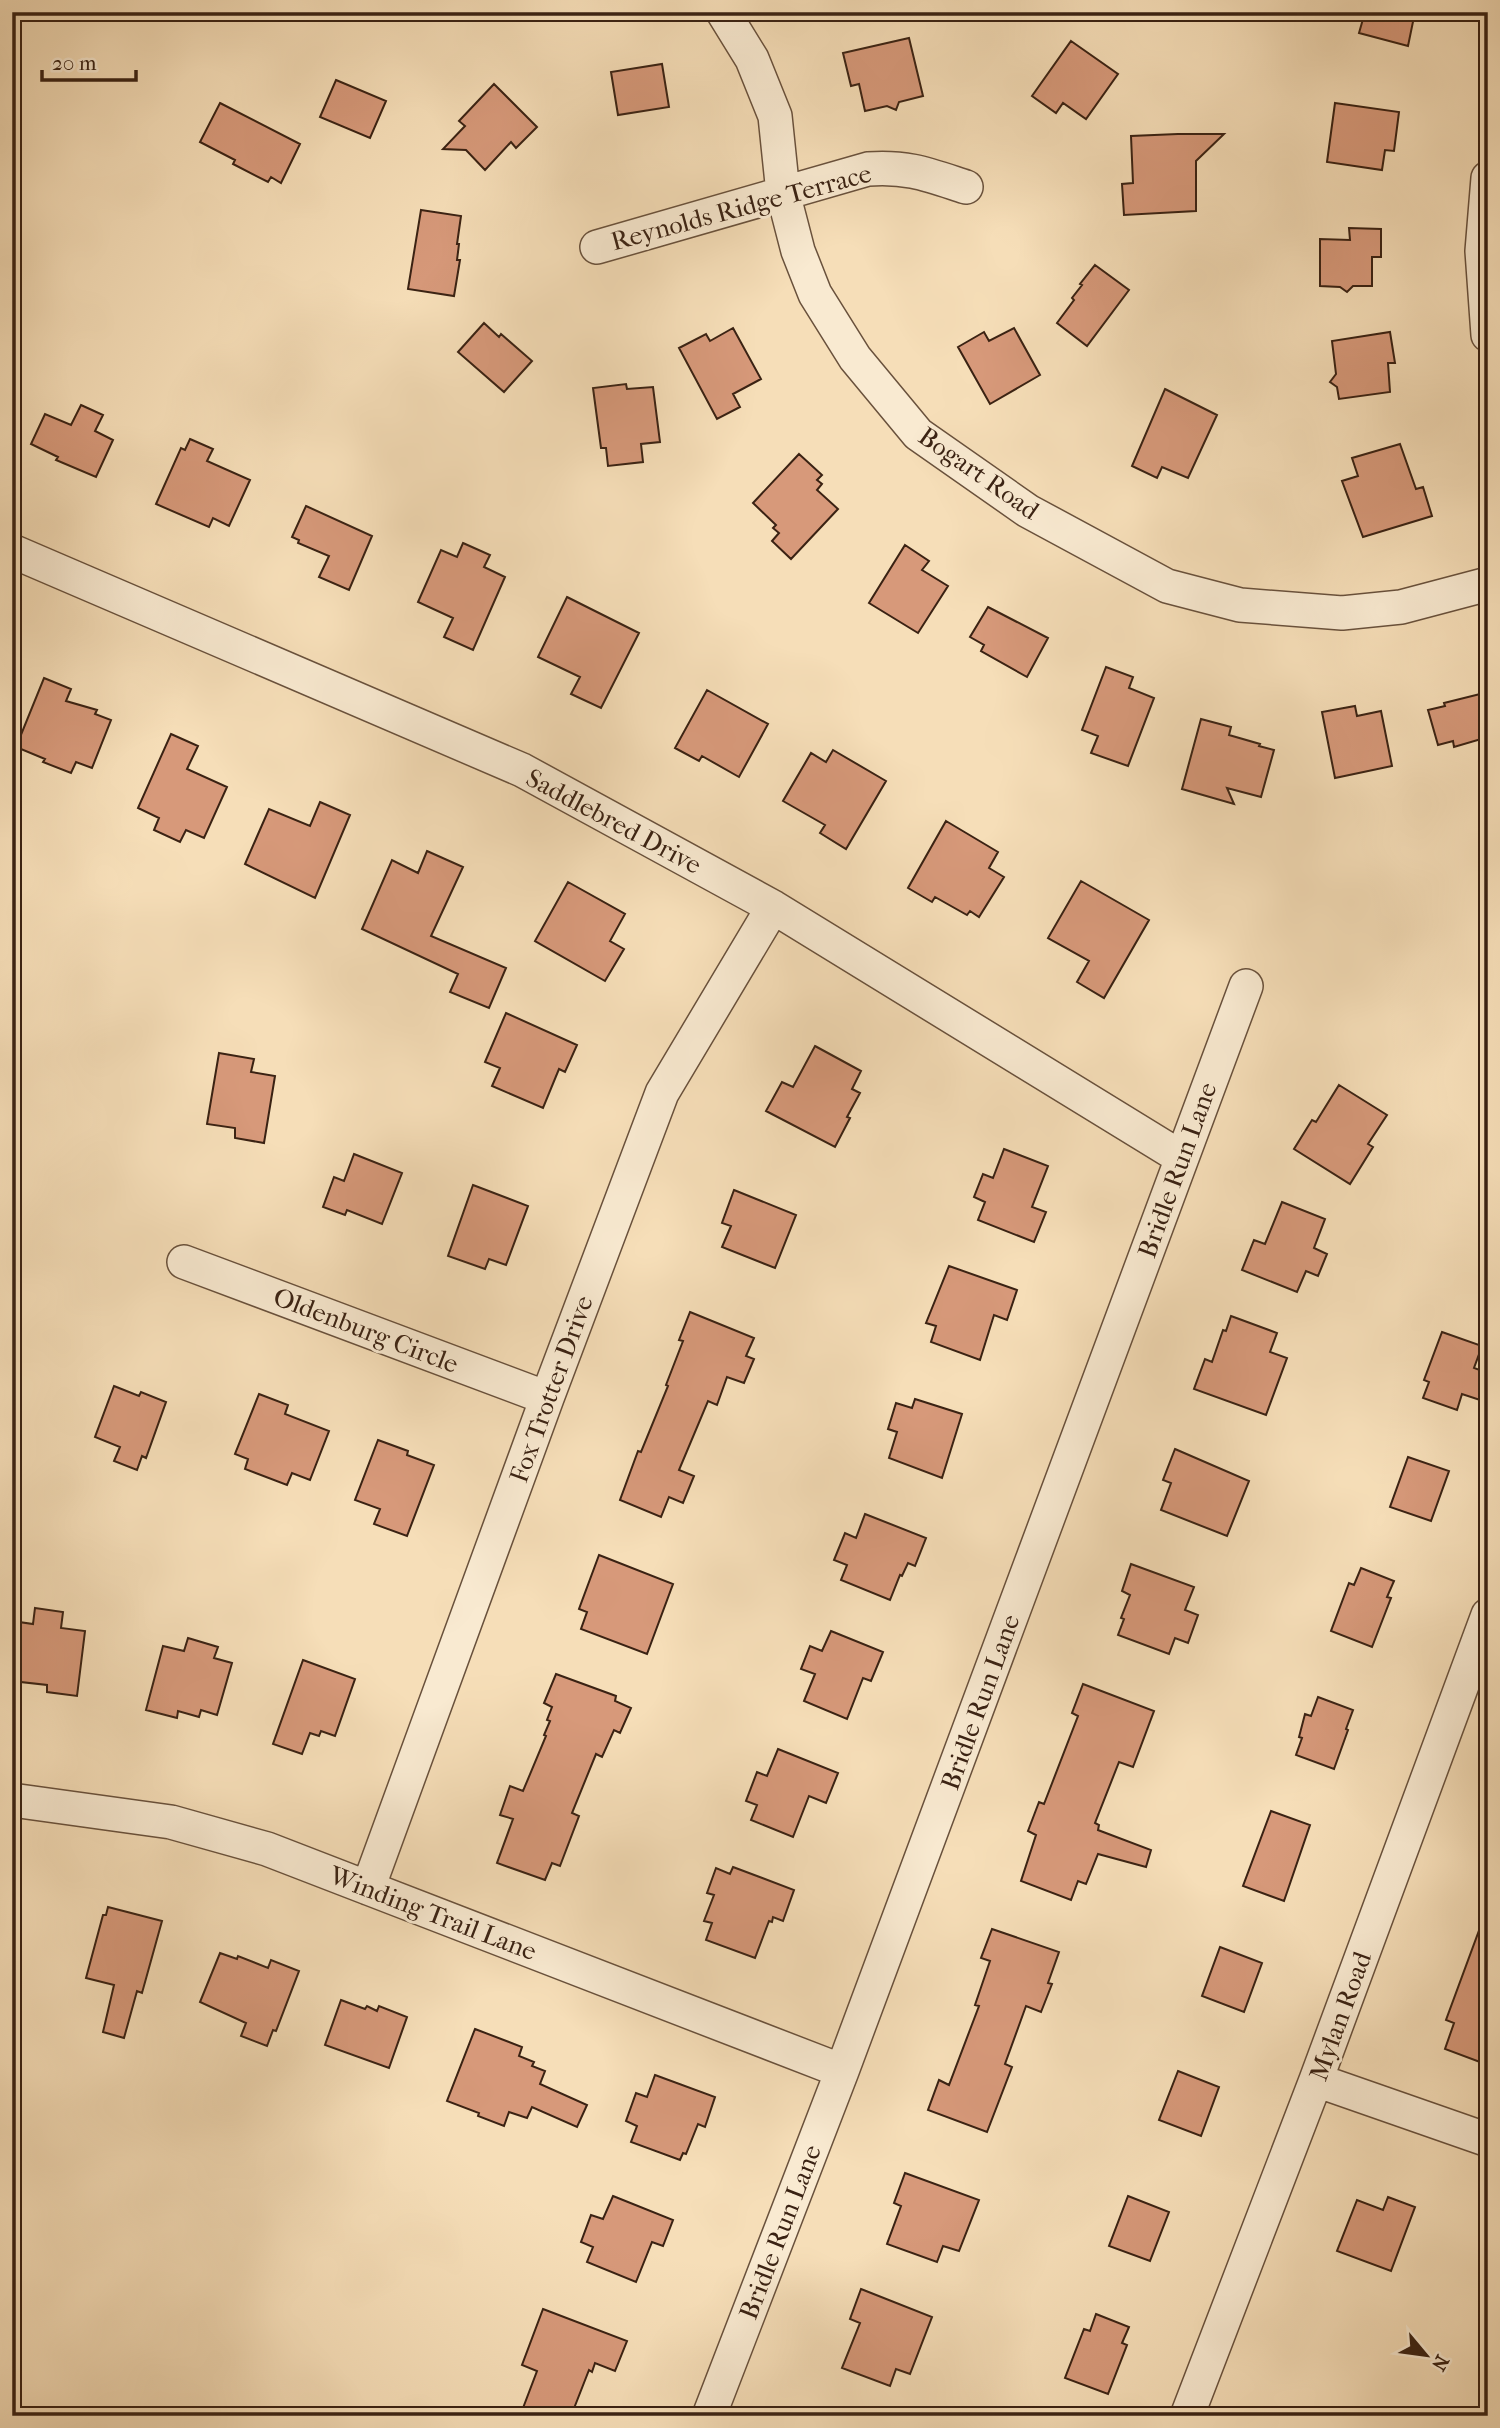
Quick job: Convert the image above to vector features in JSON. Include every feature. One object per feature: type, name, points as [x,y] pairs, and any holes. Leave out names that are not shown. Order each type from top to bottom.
[{"type":"street","name":"Bogart Road","points":[[723,12],[752,59],[775,116],[783,193],[797,251],[815,294],[855,358],[918,434],[1040,517],[1167,586],[1240,605],[1342,613],[1401,607],[1488,584]]},
{"type":"street","name":"Reynolds Ridge Terrace","points":[[597,247],[868,169],[894,167],[918,171],[966,187]]},
{"type":"street","points":[[1488,178],[1482,251],[1488,335]]},
{"type":"street","name":"Saddlebred Drive","points":[[12,551],[522,770],[773,907],[1182,1158]]},
{"type":"street","name":"Fox Trotter Drive","points":[[368,1888],[662,1093],[773,907]]},
{"type":"street","name":"Bridle Run Lane","points":[[709,2416],[842,2071],[1246,986]]},
{"type":"street","name":"Oldenburg Circle","points":[[184,1262],[547,1398]]},
{"type":"street","name":"Mylan Road","points":[[1187,2416],[1316,2080],[1488,1615]]},
{"type":"street","name":"Winding Trail Lane","points":[[12,1800],[171,1822],[267,1849],[842,2071]]},
{"type":"street","points":[[1316,2080],[1488,2140]]},
{"type":"building","points":[[1365,12],[1415,12],[1408,46],[1359,33]]},
{"type":"building","points":[[909,38],[923,96],[899,102],[896,110],[887,106],[865,111],[859,84],[851,86],[843,53]]},
{"type":"building","points":[[1071,41],[1118,74],[1086,119],[1063,103],[1056,113],[1032,96]]},
{"type":"building","points":[[662,64],[669,107],[618,115],[611,72]]},
{"type":"building","points":[[336,80],[386,101],[370,138],[320,117]]},
{"type":"building","points":[[494,84],[537,127],[516,148],[511,142],[485,170],[466,150],[443,149],[465,126],[459,121]]},
{"type":"building","points":[[220,103],[300,144],[281,183],[271,177],[268,182],[233,164],[235,160],[200,142]]},
{"type":"building","points":[[1335,103],[1399,112],[1394,151],[1385,150],[1382,170],[1327,162]]},
{"type":"building","points":[[1224,134],[1196,161],[1196,211],[1124,215],[1122,184],[1133,183],[1131,136]]},
{"type":"building","points":[[421,210],[461,216],[457,244],[457,260],[460,260],[454,296],[408,289]]},
{"type":"building","points":[[1349,228],[1381,229],[1381,257],[1372,257],[1372,286],[1353,286],[1347,292],[1340,287],[1320,286],[1320,239],[1350,240]]},
{"type":"building","points":[[1095,265],[1129,290],[1087,346],[1057,323],[1074,300],[1072,298],[1082,285],[1080,284]]},
{"type":"building","points":[[484,323],[532,361],[504,392],[458,352]]},
{"type":"building","points":[[733,328],[761,379],[733,394],[740,407],[717,419],[679,348],[706,334],[710,341]]},
{"type":"building","points":[[1014,328],[1040,375],[990,404],[958,347],[984,332],[989,341]]},
{"type":"building","points":[[1390,332],[1395,363],[1388,363],[1390,392],[1339,399],[1337,387],[1330,382],[1336,374],[1332,341]]},
{"type":"building","points":[[626,384],[627,389],[653,387],[660,442],[641,444],[643,462],[608,466],[606,448],[601,448],[593,388]]},
{"type":"building","points":[[1165,389],[1217,415],[1188,478],[1162,467],[1157,478],[1132,466]]},
{"type":"building","points":[[81,405],[103,415],[95,431],[113,440],[96,477],[56,460],[58,457],[31,444],[45,414],[71,425]]},
{"type":"building","points":[[190,439],[213,449],[207,461],[250,480],[229,526],[213,518],[209,527],[156,504],[181,448],[185,450]]},
{"type":"building","points":[[1400,444],[1416,489],[1423,487],[1432,516],[1363,537],[1342,481],[1358,476],[1352,458]]},
{"type":"building","points":[[799,454],[822,475],[817,480],[822,484],[817,490],[838,509],[791,559],[772,541],[779,533],[773,528],[776,525],[753,503]]},
{"type":"building","points":[[306,506],[372,536],[349,590],[319,577],[329,556],[298,543],[299,540],[292,537]]},
{"type":"building","points":[[463,543],[490,555],[484,567],[505,577],[473,650],[444,637],[453,618],[418,602],[441,550],[457,557]]},
{"type":"building","points":[[905,545],[929,561],[922,570],[948,586],[918,633],[869,603]]},
{"type":"building","points":[[567,597],[639,633],[601,708],[571,694],[580,677],[538,657]]},
{"type":"building","points":[[988,607],[1048,638],[1027,677],[981,651],[984,645],[970,637]]},
{"type":"building","points":[[1106,667],[1133,677],[1129,688],[1154,698],[1128,766],[1091,753],[1098,736],[1082,730]]},
{"type":"building","points":[[44,678],[71,689],[66,701],[97,710],[95,714],[111,720],[92,768],[76,762],[71,773],[16,747]]},
{"type":"building","points":[[707,690],[768,724],[739,777],[702,756],[699,761],[675,748]]},
{"type":"building","points":[[1488,692],[1488,737],[1454,747],[1453,741],[1438,745],[1428,710],[1445,706],[1444,703]]},
{"type":"building","points":[[1355,706],[1357,716],[1381,711],[1392,766],[1335,778],[1322,712]]},
{"type":"building","points":[[1201,719],[1231,727],[1229,735],[1274,750],[1261,797],[1227,788],[1234,804],[1182,789]]},
{"type":"building","points":[[171,734],[198,746],[187,769],[227,787],[204,838],[186,830],[180,842],[154,830],[159,818],[138,808]]},
{"type":"building","points":[[833,750],[886,781],[846,849],[820,833],[825,825],[783,801],[811,753],[826,762]]},
{"type":"building","points":[[320,802],[350,815],[315,898],[245,864],[269,809],[310,826]]},
{"type":"building","points":[[946,821],[998,852],[989,868],[1004,877],[979,917],[970,911],[967,915],[935,897],[932,902],[908,888]]},
{"type":"building","points":[[427,851],[463,867],[431,936],[506,968],[489,1008],[450,992],[458,974],[362,929],[392,860],[418,873]]},
{"type":"building","points":[[1081,881],[1149,920],[1104,998],[1077,982],[1089,961],[1048,938]]},
{"type":"building","points":[[568,882],[625,914],[610,941],[624,949],[605,981],[535,941]]},
{"type":"building","points":[[506,1013],[577,1045],[565,1072],[559,1069],[543,1108],[492,1086],[500,1068],[485,1062]]},
{"type":"building","points":[[815,1046],[861,1071],[852,1089],[860,1093],[835,1147],[766,1111],[782,1082],[793,1087]]},
{"type":"building","points":[[219,1053],[254,1059],[251,1072],[275,1076],[264,1143],[235,1138],[235,1128],[207,1124]]},
{"type":"building","points":[[1339,1085],[1387,1115],[1368,1144],[1373,1147],[1350,1184],[1294,1149],[1312,1120],[1316,1122]]},
{"type":"building","points":[[1004,1149],[1048,1166],[1032,1207],[1046,1212],[1034,1242],[978,1220],[985,1202],[974,1197],[983,1174],[993,1178]]},
{"type":"building","points":[[354,1154],[402,1173],[382,1224],[347,1210],[345,1215],[323,1207],[334,1177],[344,1181]]},
{"type":"building","points":[[473,1185],[528,1206],[506,1265],[489,1259],[485,1269],[448,1256]]},
{"type":"building","points":[[734,1190],[796,1215],[775,1268],[722,1247],[731,1226],[722,1223]]},
{"type":"building","points":[[1282,1202],[1325,1219],[1314,1248],[1327,1254],[1318,1276],[1306,1271],[1297,1292],[1242,1270],[1254,1240],[1265,1244]]},
{"type":"building","points":[[949,1266],[1017,1290],[1007,1320],[994,1315],[980,1360],[931,1342],[936,1326],[926,1323]]},
{"type":"building","points":[[690,1312],[754,1338],[746,1356],[754,1359],[744,1383],[727,1377],[717,1405],[708,1401],[679,1470],[694,1476],[683,1503],[669,1497],[661,1517],[620,1500],[638,1451],[641,1452],[668,1386],[666,1385],[683,1341],[679,1340]]},
{"type":"building","points":[[1231,1316],[1277,1333],[1270,1352],[1287,1358],[1266,1415],[1194,1389],[1205,1359],[1212,1362]]},
{"type":"building","points":[[1442,1332],[1482,1346],[1474,1368],[1488,1373],[1480,1400],[1462,1394],[1457,1410],[1423,1398],[1429,1382],[1424,1380]]},
{"type":"building","points":[[114,1386],[139,1396],[141,1392],[166,1402],[146,1458],[142,1456],[137,1470],[114,1461],[120,1447],[95,1437]]},
{"type":"building","points":[[259,1394],[288,1405],[285,1414],[329,1431],[310,1480],[292,1473],[287,1485],[245,1469],[248,1459],[235,1454]]},
{"type":"building","points":[[915,1399],[962,1414],[942,1478],[889,1458],[897,1432],[888,1429],[896,1403],[912,1408]]},
{"type":"building","points":[[378,1440],[408,1451],[407,1455],[434,1465],[407,1536],[374,1524],[380,1509],[355,1500]]},
{"type":"building","points":[[1175,1449],[1249,1481],[1227,1536],[1161,1510],[1171,1483],[1163,1480]]},
{"type":"building","points":[[1408,1457],[1449,1471],[1431,1521],[1390,1507]]},
{"type":"building","points":[[865,1514],[926,1538],[915,1566],[908,1563],[890,1600],[841,1580],[847,1565],[834,1560],[845,1533],[856,1538]]},
{"type":"building","points":[[599,1555],[673,1584],[647,1654],[581,1629],[587,1612],[579,1609]]},
{"type":"building","points":[[1131,1564],[1194,1587],[1185,1610],[1198,1615],[1188,1643],[1175,1638],[1169,1654],[1118,1635],[1130,1595],[1122,1591]]},
{"type":"building","points":[[1361,1568],[1394,1581],[1387,1597],[1391,1598],[1372,1647],[1331,1631],[1349,1583],[1354,1585]]},
{"type":"building","points":[[35,1608],[63,1612],[61,1628],[85,1631],[77,1696],[47,1692],[47,1685],[12,1681],[12,1621],[33,1624]]},
{"type":"building","points":[[831,1631],[883,1652],[871,1681],[863,1678],[847,1719],[804,1701],[815,1674],[801,1669],[810,1646],[822,1651]]},
{"type":"building","points":[[188,1638],[218,1647],[214,1658],[232,1663],[217,1715],[201,1710],[199,1717],[178,1711],[177,1718],[146,1710],[163,1646],[184,1651]]},
{"type":"building","points":[[303,1660],[355,1679],[335,1736],[321,1731],[319,1736],[310,1733],[302,1754],[273,1744]]},
{"type":"building","points":[[556,1674],[616,1696],[615,1701],[631,1708],[620,1733],[614,1730],[602,1757],[596,1754],[572,1813],[579,1816],[560,1866],[552,1863],[545,1880],[497,1863],[513,1819],[500,1815],[510,1786],[523,1791],[546,1736],[544,1735],[550,1721],[547,1720],[552,1707],[544,1703]]},
{"type":"building","points":[[1083,1684],[1154,1711],[1133,1767],[1119,1762],[1095,1823],[1099,1825],[1098,1830],[1151,1850],[1146,1867],[1098,1854],[1086,1884],[1078,1881],[1071,1900],[1021,1881],[1036,1835],[1028,1831],[1039,1802],[1044,1804],[1078,1716],[1072,1713]]},
{"type":"building","points":[[1318,1697],[1353,1710],[1334,1769],[1296,1755],[1302,1738],[1299,1737],[1305,1714],[1311,1716]]},
{"type":"building","points":[[778,1749],[838,1773],[826,1803],[809,1796],[793,1837],[751,1820],[757,1805],[746,1801],[757,1772],[767,1776]]},
{"type":"building","points":[[1271,1811],[1310,1825],[1284,1901],[1243,1886]]},
{"type":"building","points":[[733,1867],[794,1890],[783,1921],[773,1917],[772,1922],[769,1921],[755,1958],[706,1940],[712,1923],[704,1921],[714,1895],[707,1893],[716,1868],[730,1874]]},
{"type":"building","points":[[108,1907],[162,1921],[142,1993],[137,1991],[124,2038],[103,2032],[114,1985],[86,1978],[103,1915],[106,1915]]},
{"type":"building","points":[[1484,1917],[1488,1918],[1488,2065],[1445,2049],[1454,2023],[1446,2020]]},
{"type":"building","points":[[992,1929],[1059,1952],[1048,1983],[1052,1984],[1041,2012],[1026,2006],[1005,2064],[1012,2067],[987,2132],[928,2110],[939,2080],[949,2085],[979,2006],[975,2005],[990,1961],[981,1958]]},
{"type":"building","points":[[1220,1947],[1262,1963],[1244,2012],[1202,1996]]},
{"type":"building","points":[[220,1953],[237,1959],[238,1956],[268,1968],[271,1960],[299,1971],[276,2031],[273,2030],[267,2046],[241,2036],[246,2023],[200,2002]]},
{"type":"building","points":[[341,2000],[377,2011],[379,2006],[407,2017],[389,2068],[325,2045]]},
{"type":"building","points":[[475,2029],[522,2047],[519,2056],[534,2062],[532,2066],[545,2071],[540,2084],[587,2105],[577,2127],[532,2107],[527,2118],[509,2112],[504,2126],[447,2101]]},
{"type":"building","points":[[1178,2071],[1219,2087],[1201,2136],[1159,2120]]},
{"type":"building","points":[[655,2075],[715,2097],[705,2127],[698,2124],[686,2154],[683,2153],[680,2160],[631,2142],[637,2126],[626,2121],[636,2093],[647,2097]]},
{"type":"building","points":[[905,2173],[979,2200],[959,2251],[943,2246],[937,2262],[887,2244],[901,2206],[894,2203]]},
{"type":"building","points":[[613,2196],[673,2220],[663,2246],[652,2242],[636,2282],[587,2262],[593,2247],[581,2242],[591,2215],[603,2219]]},
{"type":"building","points":[[1128,2196],[1169,2212],[1150,2261],[1109,2246]]},
{"type":"building","points":[[1388,2197],[1415,2207],[1391,2271],[1337,2251],[1357,2200],[1383,2210]]},
{"type":"building","points":[[861,2289],[932,2317],[910,2374],[896,2369],[890,2386],[842,2368],[860,2323],[850,2319]]},
{"type":"building","points":[[543,2309],[627,2341],[615,2371],[595,2363],[592,2372],[589,2370],[571,2416],[520,2416],[537,2371],[522,2365]]},
{"type":"building","points":[[1096,2314],[1129,2327],[1122,2343],[1127,2345],[1108,2394],[1065,2378],[1084,2329],[1090,2331]]}]
